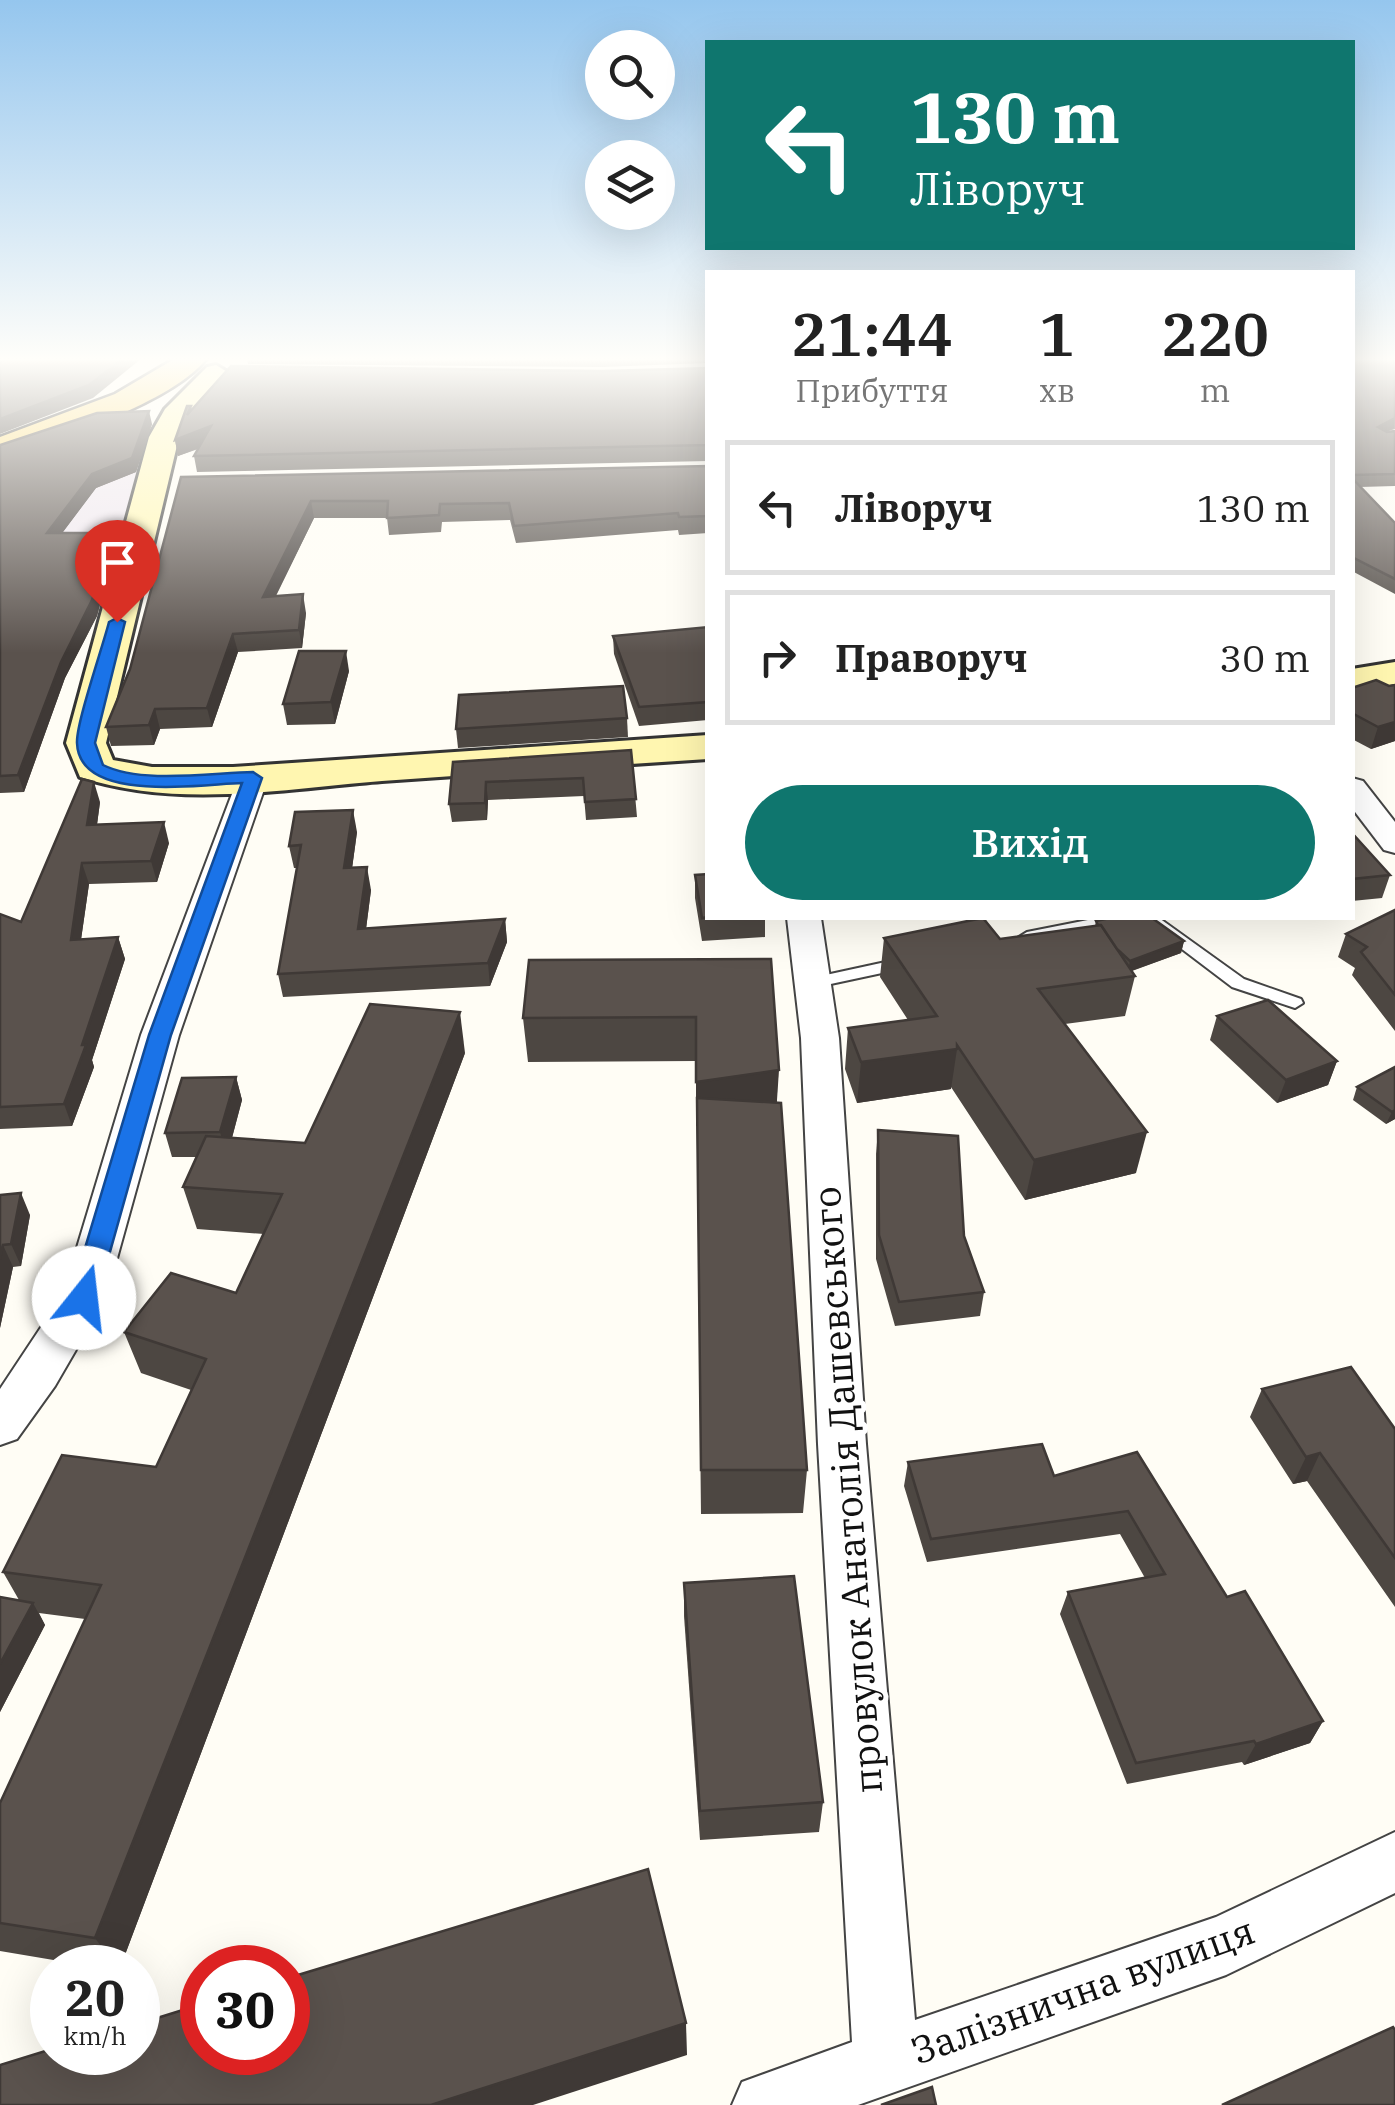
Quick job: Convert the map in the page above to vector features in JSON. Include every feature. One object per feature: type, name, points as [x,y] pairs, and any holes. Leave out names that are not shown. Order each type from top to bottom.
[{"type":"street","points":[[164,456],[164,484],[86,743],[95,768],[113,777],[253,778],[705,747]]},
{"type":"street","points":[[0,1425],[40,1372],[84,1298],[160,1035],[253,778]]},
{"type":"street","points":[[1355,791],[1395,843]]},
{"type":"street","name":"провулок Анатолія Дашевського","points":[[804,920],[820,1038],[842,1444],[886,2063]]},
{"type":"street","name":"Залізнична вулиця","points":[[765,2105],[1226,1944],[1395,1862]]},
{"type":"lane","points":[[1003,942],[1110,920]]},
{"type":"lane","points":[[1152,920],[1238,983],[1295,1003]]},
{"type":"lane","points":[[812,983],[927,958]]},
{"type":"shaded area","points":[[142,456],[115,573],[34,574],[0,457]]},
{"type":"building","points":[[0,456],[133,456],[92,474],[47,533],[111,533],[92,600],[61,662],[18,775],[0,776]]},
{"type":"building","points":[[1355,456],[1395,456],[1395,474],[1355,475]]},
{"type":"building","points":[[705,466],[705,516],[679,517],[678,513],[514,526],[509,503],[440,504],[439,515],[387,518],[388,501],[311,501],[263,597],[303,594],[299,630],[233,634],[207,708],[155,709],[149,725],[106,727],[130,669],[181,477]]},
{"type":"building","points":[[1355,481],[1395,523],[1395,579],[1355,559]]},
{"type":"building","points":[[705,627],[705,702],[639,707],[613,636]]},
{"type":"building","points":[[299,651],[346,651],[331,702],[283,704]]},
{"type":"building","points":[[1376,680],[1395,685],[1395,722],[1378,727],[1355,715],[1355,687]]},
{"type":"building","points":[[623,686],[627,718],[456,729],[459,695]]},
{"type":"building","points":[[631,750],[636,799],[585,802],[583,778],[486,782],[485,803],[449,804],[453,762]]},
{"type":"building","points":[[82,779],[94,782],[87,825],[164,822],[151,861],[82,863],[71,940],[118,937],[64,1104],[0,1107],[0,914],[21,922]]},
{"type":"building","points":[[353,810],[344,868],[367,867],[358,929],[505,919],[488,963],[278,974],[301,845],[289,846],[295,812]]},
{"type":"building","points":[[1355,836],[1390,875],[1355,879]]},
{"type":"building","points":[[705,874],[705,918],[702,918],[695,875]]},
{"type":"building","points":[[1395,910],[1395,995],[1361,952],[1367,947],[1346,934]]},
{"type":"building","points":[[973,920],[985,920],[1000,939],[1101,925],[1135,976],[1038,989],[1147,1132],[1034,1160],[957,1045],[957,1049],[861,1062],[848,1028],[937,1016],[884,938]]},
{"type":"building","points":[[1155,920],[1184,941],[1130,961],[1096,921]]},
{"type":"building","points":[[771,959],[779,1070],[696,1082],[696,1017],[523,1018],[529,960]]},
{"type":"building","points":[[1268,1000],[1337,1061],[1286,1080],[1217,1016]]},
{"type":"building","points":[[370,1004],[460,1012],[95,1938],[0,1923],[0,1803],[101,1585],[3,1572],[62,1455],[156,1467],[206,1359],[124,1332],[171,1273],[236,1293],[282,1194],[183,1187],[206,1136],[305,1143]]},
{"type":"building","points":[[1395,1067],[1395,1110],[1392,1112],[1357,1087]]},
{"type":"building","points":[[236,1077],[220,1132],[165,1133],[182,1078]]},
{"type":"building","points":[[697,1098],[781,1103],[807,1470],[701,1470]]},
{"type":"building","points":[[878,1130],[958,1136],[964,1236],[984,1292],[899,1302],[879,1235]]},
{"type":"building","points":[[21,1193],[11,1244],[3,1245],[0,1259],[0,1195]]},
{"type":"building","points":[[1351,1367],[1395,1429],[1395,1558],[1320,1453],[1306,1457],[1262,1389]]},
{"type":"building","points":[[1042,1444],[1054,1476],[1137,1452],[1227,1597],[1245,1591],[1323,1721],[1256,1744],[1254,1741],[1136,1763],[1068,1592],[1165,1574],[1128,1511],[931,1539],[908,1462]]},
{"type":"building","points":[[794,1576],[823,1802],[700,1811],[684,1583]]},
{"type":"building","points":[[0,1597],[33,1603],[0,1664]]},
{"type":"building","points":[[648,1869],[686,2023],[431,2105],[0,2105],[0,2065],[30,2056],[30,2075],[160,2075],[160,2017],[180,2011],[180,2075],[310,2075],[310,1971]]},
{"type":"building","points":[[1393,2027],[1395,2105],[1222,2105]]},
{"type":"building","points":[[932,2087],[936,2105],[881,2105]]},
{"type":"route","points":[[84,1298],[160,1035],[253,778],[140,780],[113,777],[95,768],[86,743],[117,622]]}]
